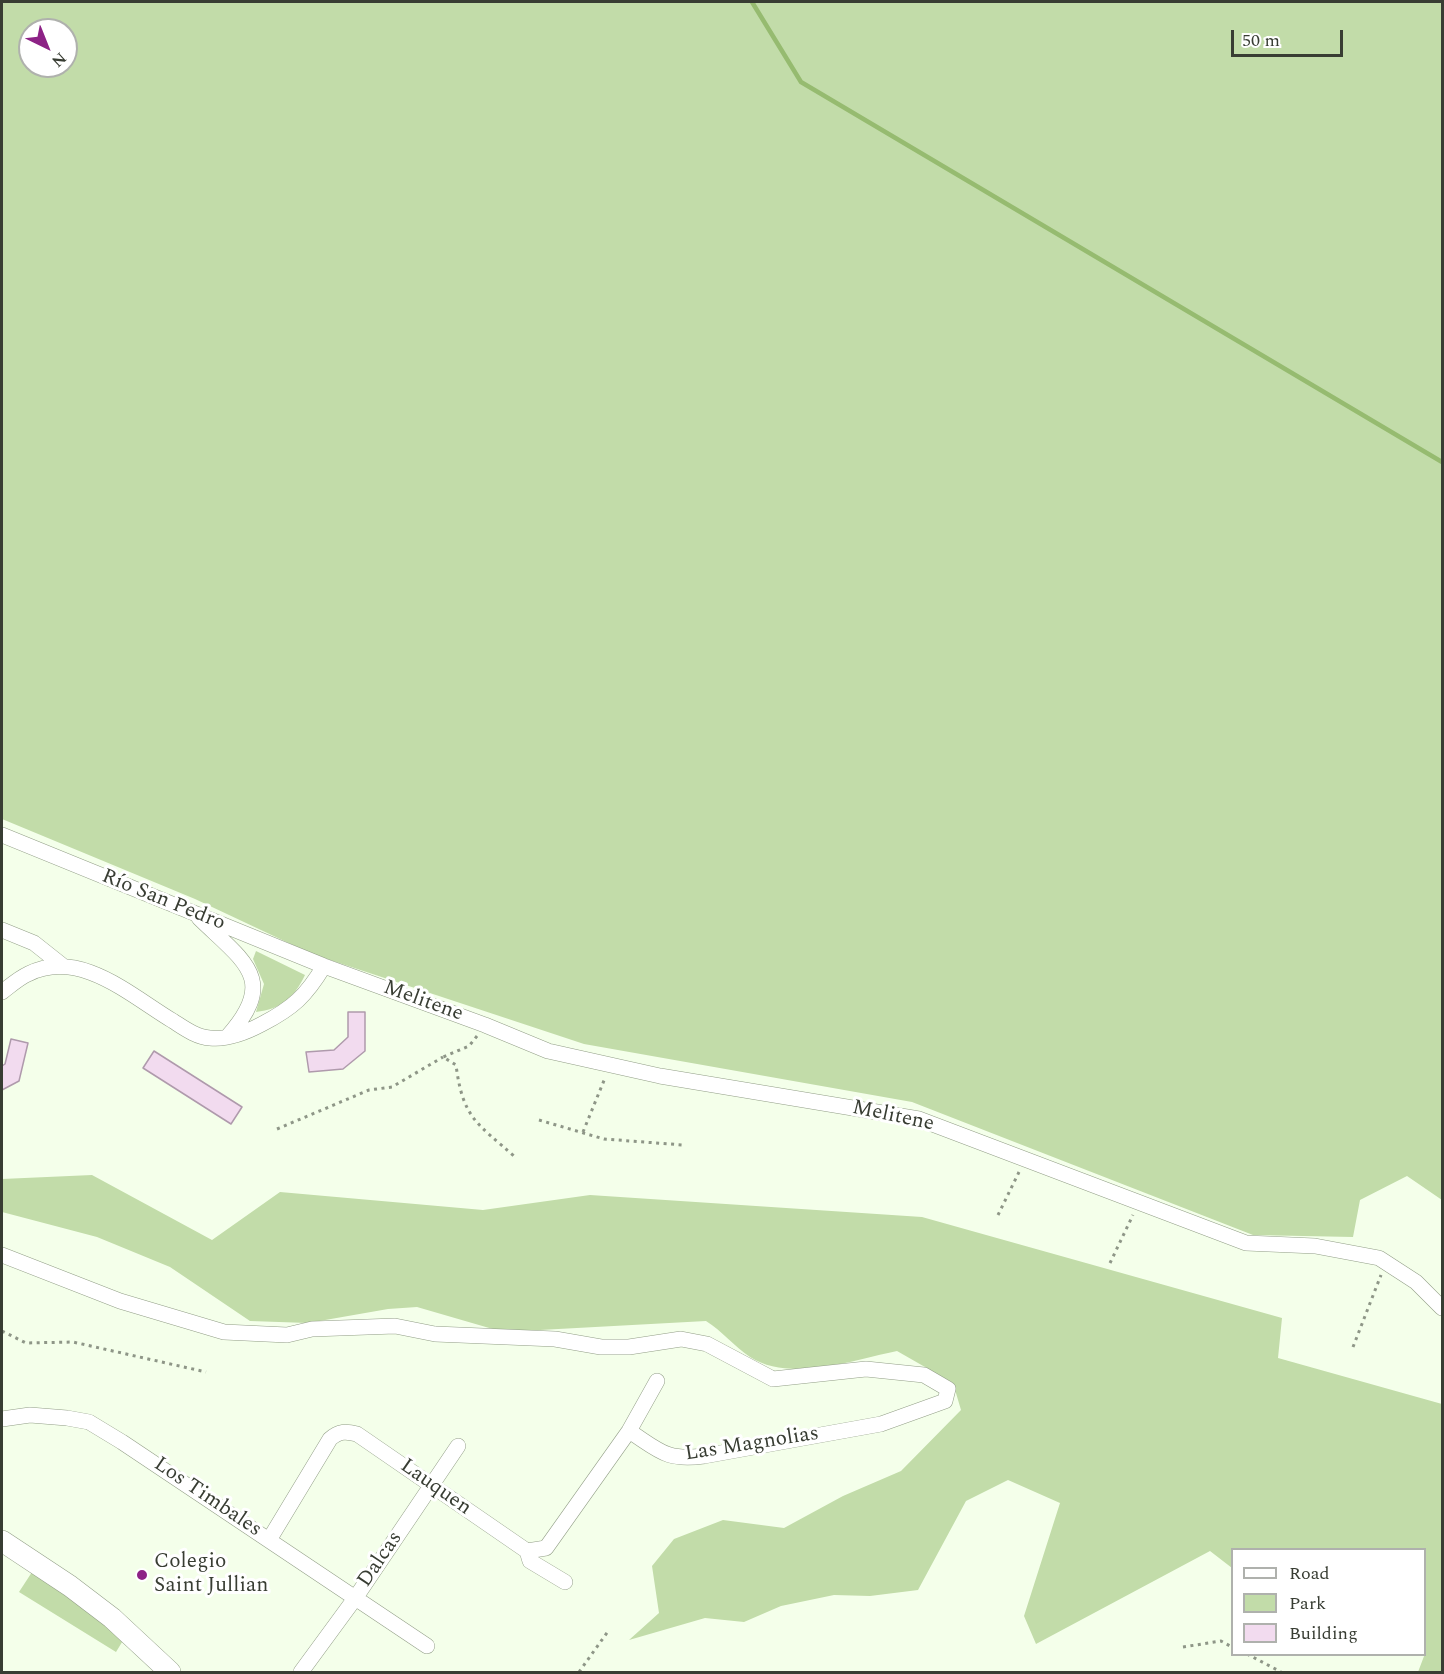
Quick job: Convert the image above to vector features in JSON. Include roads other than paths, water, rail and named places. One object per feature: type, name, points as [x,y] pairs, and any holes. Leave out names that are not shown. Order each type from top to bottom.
[{"type":"street","name":"Río San Pedro","points":[[2,835],[324,966]]},
{"type":"street","points":[[194,914],[239,957],[251,974],[255,989],[251,1007],[228,1036]]},
{"type":"street","points":[[2,930],[34,943],[63,966],[96,974],[200,1036],[228,1036],[249,1031],[289,1010],[308,992],[324,966]]},
{"type":"street","points":[[2,992],[27,974],[63,966]]},
{"type":"street","name":"Melitene","points":[[324,966],[485,1025],[548,1051],[660,1076],[919,1119],[1246,1243],[1315,1246],[1379,1258],[1416,1282],[1443,1308]]},
{"type":"street","name":"Las Magnolias","points":[[2,1256],[120,1301],[224,1332],[287,1335],[312,1329],[395,1326],[435,1334],[555,1339],[601,1347],[629,1347],[681,1339],[707,1344],[773,1379],[866,1369],[924,1375],[948,1389],[945,1401],[880,1424],[684,1458],[668,1456],[629,1431]]},
{"type":"street","points":[[527,1551],[546,1548],[629,1431],[657,1381]]},
{"type":"street","name":"Los Timbales","points":[[2,1419],[30,1415],[89,1422],[427,1646]]},
{"type":"street","name":"Lauquen","points":[[269,1540],[330,1439],[341,1432],[357,1434],[527,1551],[530,1561],[565,1582]]},
{"type":"street","name":"Dalcas","points":[[301,1672],[356,1597],[458,1446]]},
{"type":"street","points":[[2,1541],[70,1586],[112,1618],[170,1672]]},
{"type":"waterway","points":[[752,2],[801,82],[1442,462]]},
{"type":"place","name":"Colegio Saint Jullian","points":[[142,1575]]}]
